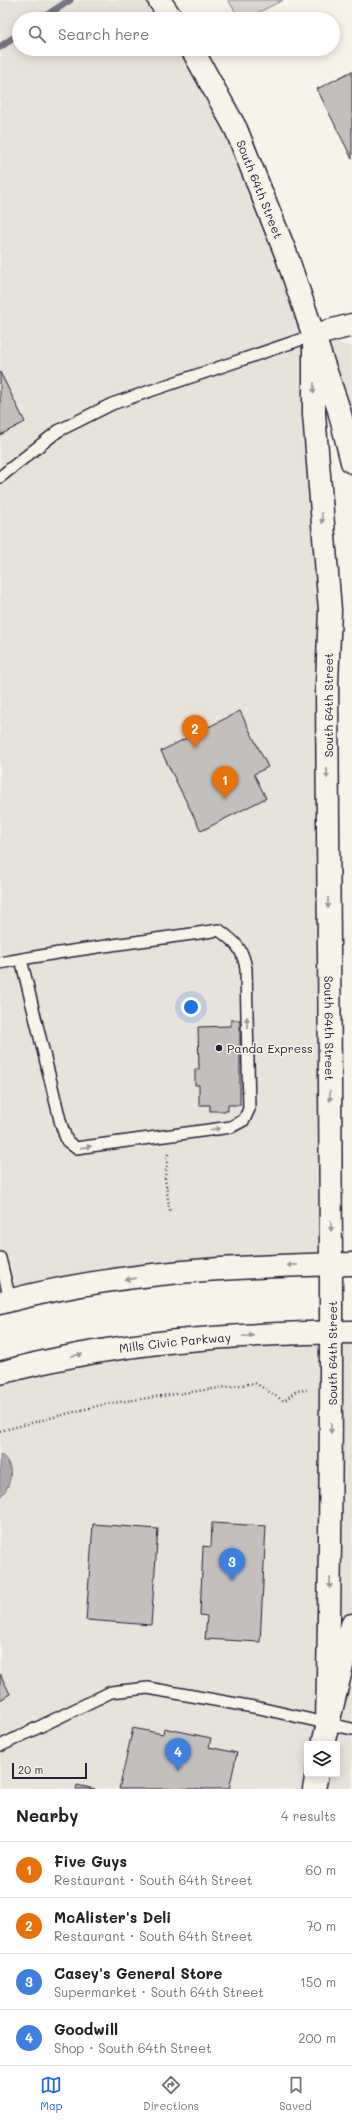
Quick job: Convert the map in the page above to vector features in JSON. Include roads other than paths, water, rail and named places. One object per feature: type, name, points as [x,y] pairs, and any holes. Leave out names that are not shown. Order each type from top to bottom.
[{"type":"street","points":[[159,0],[167,12]]},
{"type":"street","name":"South 64th Street","points":[[196,56],[236,129],[286,254],[339,410],[352,462]]},
{"type":"street","points":[[314,335],[352,325]]},
{"type":"street","name":"South 64th Street","points":[[314,335],[314,414],[330,610],[327,684],[342,1264],[342,1332],[330,1565],[327,1723]]},
{"type":"street","points":[[5,1301],[79,1286],[170,1273],[277,1266],[342,1264]]},
{"type":"street","name":"Mills Civic Parkway","points":[[0,1372],[38,1362],[112,1348],[188,1339],[342,1332]]},
{"type":"street","name":"South 64th Street","points":[[324,1741],[352,1625]]},
{"type":"street","points":[[314,1789],[316,1777]]},
{"type":"lane","points":[[0,477],[58,431],[112,404],[314,335]]},
{"type":"lane","points":[[0,963],[21,959],[219,930],[236,943],[244,956],[246,969],[249,1109],[244,1120],[231,1127],[76,1148],[68,1141],[61,1124],[21,959]]},
{"type":"lane","points":[[0,1258],[5,1301]]},
{"type":"lane","points":[[0,1746],[111,1692],[148,1688],[259,1708],[352,1729]]},
{"type":"waterway","points":[[52,12],[70,0]]},
{"type":"waterway","points":[[0,47],[12,39]]},
{"type":"place","name":"McAlister's Deli","points":[[195,748]]},
{"type":"place","name":"Five Guys","points":[[225,799]]},
{"type":"place","name":"Panda Express","points":[[219,1048]]},
{"type":"place","name":"Casey's General Store","points":[[232,1581]]},
{"type":"place","name":"Goodwill","points":[[178,1771]]}]
